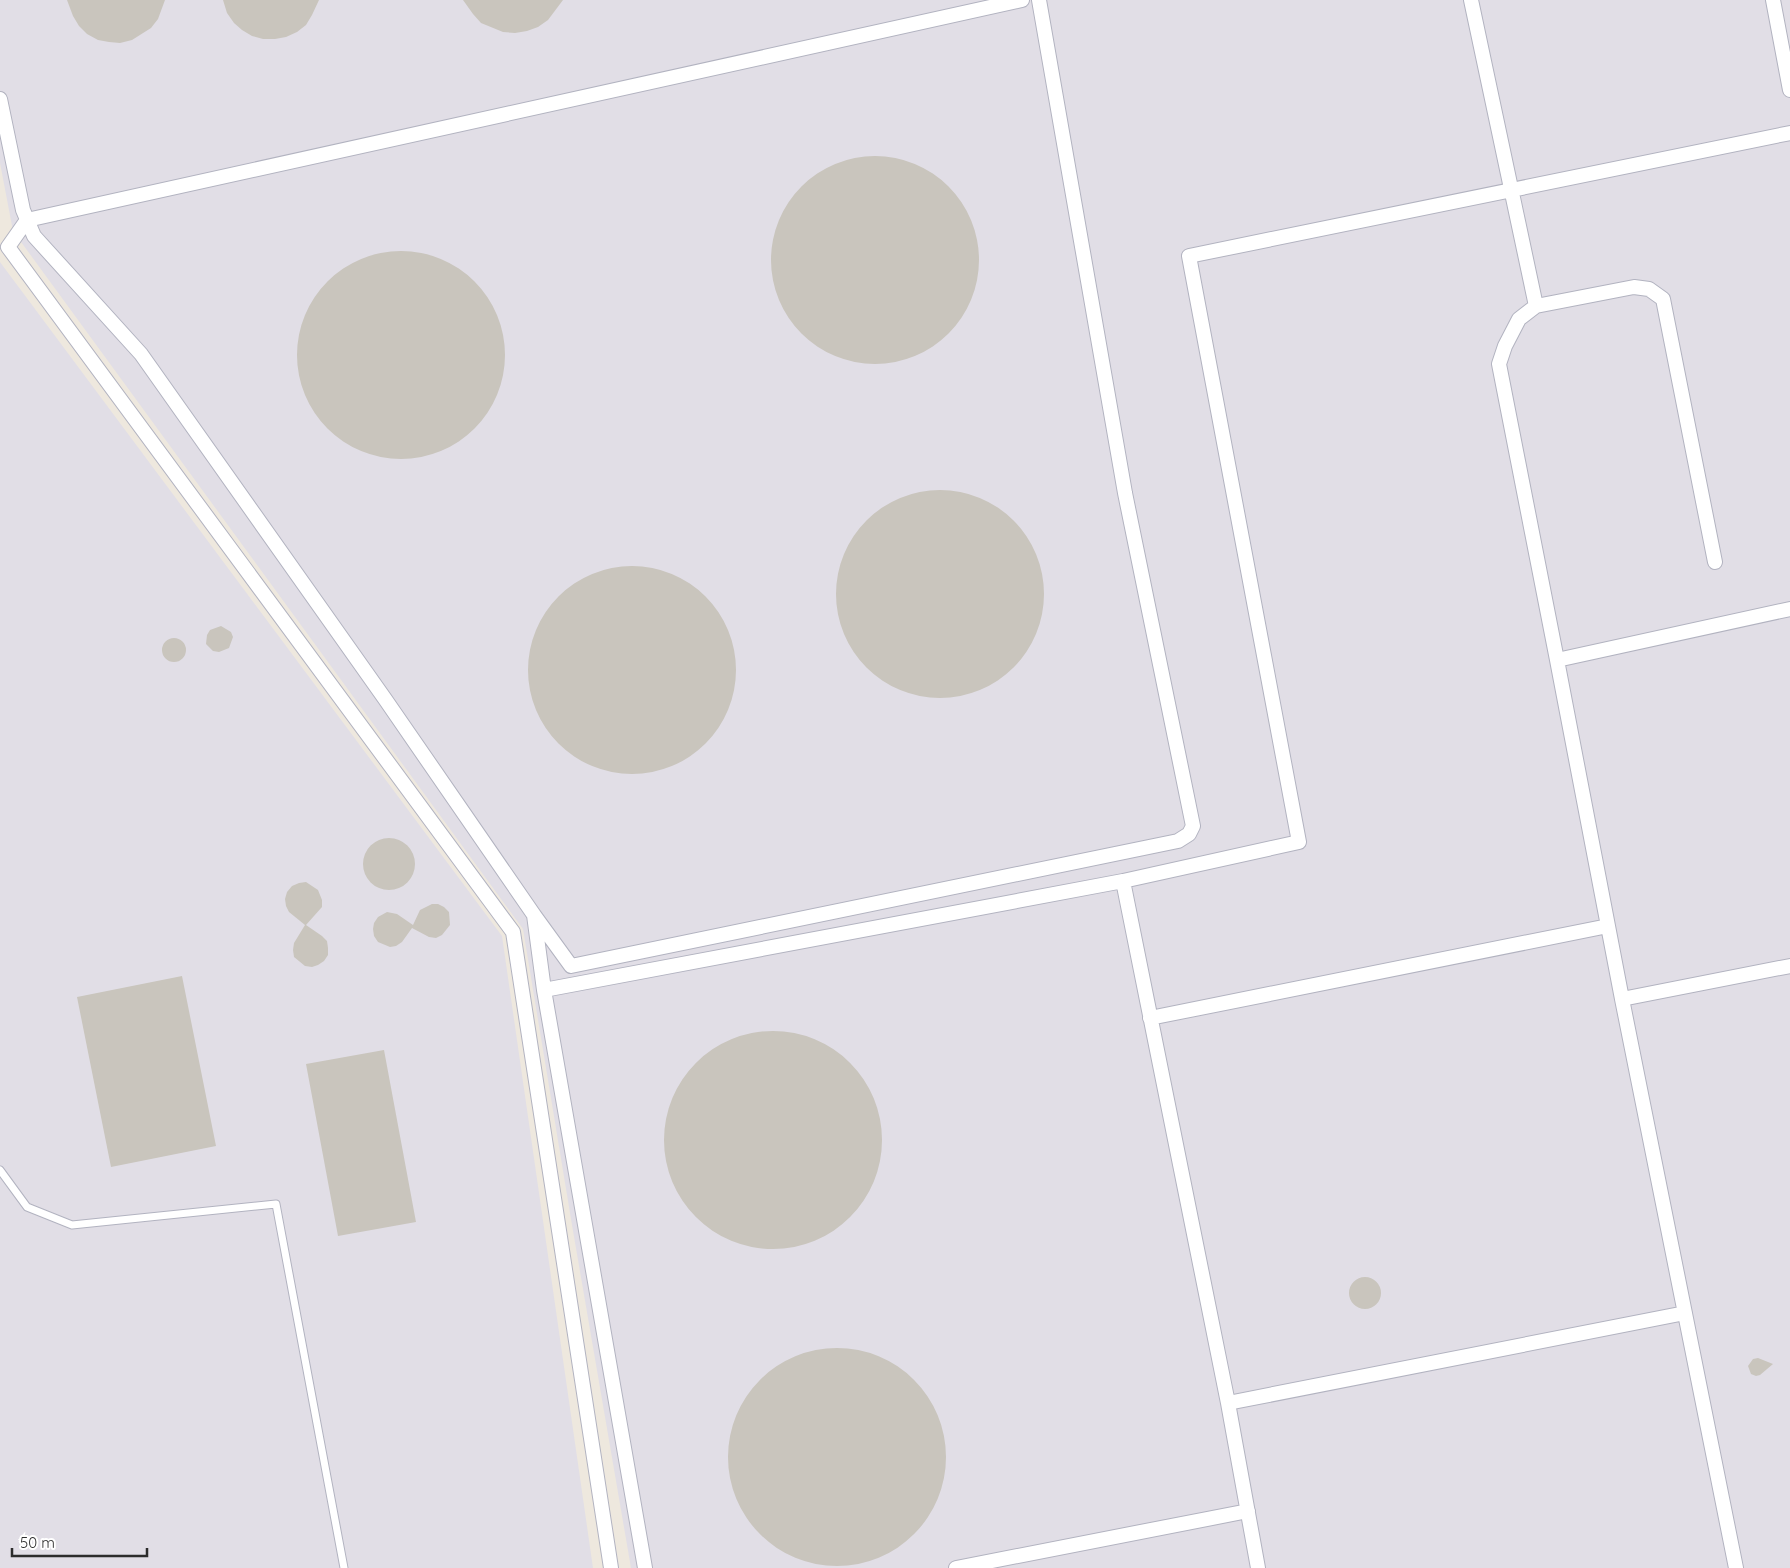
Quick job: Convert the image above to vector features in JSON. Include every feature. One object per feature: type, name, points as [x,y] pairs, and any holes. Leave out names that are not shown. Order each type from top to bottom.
[{"type":"street","points":[[611,1568],[513,932],[8,247],[27,220],[1022,0]]},
{"type":"street","points":[[0,99],[27,220],[34,236],[141,354],[380,691],[571,966],[1178,841],[1189,834],[1193,826],[1125,493],[1039,0]]},
{"type":"street","points":[[1471,0],[1536,306]]},
{"type":"street","points":[[1773,0],[1790,90]]},
{"type":"street","points":[[544,990],[1124,881],[1299,842],[1189,256],[1790,133]]},
{"type":"street","points":[[1715,562],[1663,299],[1649,289],[1634,287],[1536,306],[1519,319],[1504,346],[1498,364],[1736,1568]]},
{"type":"street","points":[[1557,660],[1790,608]]},
{"type":"street","points":[[1124,881],[1228,1403],[1258,1568]]},
{"type":"street","points":[[534,915],[544,990],[645,1568]]},
{"type":"street","points":[[1150,1018],[1608,926]]},
{"type":"street","points":[[1622,999],[1790,966]]},
{"type":"street","points":[[1228,1403],[1685,1313]]},
{"type":"street","points":[[956,1568],[1248,1512]]},
{"type":"lane","points":[[0,1170],[27,1207],[72,1225],[276,1204],[344,1568]]},
{"type":"shaded area","points":[[0,0],[1790,0],[1790,1568],[631,1568],[523,929],[13,231],[0,163]]},
{"type":"shaded area","points":[[0,262],[502,936],[593,1568],[0,1568]]},
{"type":"building","points":[[67,0],[165,0],[158,19],[151,28],[132,40],[120,43],[98,40],[87,34],[73,16]]},
{"type":"building","points":[[223,0],[319,0],[306,25],[297,32],[286,37],[263,39],[252,36],[234,23],[227,13]]},
{"type":"building","points":[[463,0],[563,0],[548,20],[538,27],[515,33],[503,32],[481,23]]},
{"type":"building","points":[[865,156],[885,156],[905,160],[924,168],[949,186],[962,202],[971,220],[979,250],[975,290],[971,300],[962,318],[949,334],[933,347],[905,360],[885,364],[865,364],[845,360],[826,352],[809,341],[794,326],[783,309],[775,290],[771,270],[771,250],[775,230],[783,211],[794,194],[809,179],[826,168],[845,160]]},
{"type":"building","points":[[391,251],[411,251],[431,255],[450,263],[475,281],[488,297],[497,315],[505,345],[501,385],[497,395],[488,413],[475,429],[459,442],[431,455],[411,459],[391,459],[371,455],[352,447],[335,436],[320,421],[309,404],[301,385],[297,365],[297,345],[301,325],[309,306],[320,289],[335,274],[352,263],[371,255]]},
{"type":"building","points":[[930,490],[950,490],[970,494],[989,502],[1014,520],[1027,536],[1036,554],[1044,584],[1040,624],[1036,634],[1027,652],[1014,668],[998,681],[970,694],[950,698],[930,698],[910,694],[891,686],[874,675],[859,660],[848,643],[840,624],[836,604],[836,584],[840,564],[848,545],[859,528],[874,513],[891,502],[910,494]]},
{"type":"building","points":[[622,566],[642,566],[662,570],[681,578],[706,596],[719,612],[728,630],[736,660],[732,700],[728,710],[719,728],[706,744],[690,757],[662,770],[642,774],[622,774],[602,770],[583,762],[566,751],[551,736],[540,719],[532,700],[528,680],[528,660],[532,640],[540,621],[551,604],[566,589],[583,578],[602,570]]},
{"type":"building","points":[[221,626],[231,632],[233,637],[229,648],[219,652],[213,651],[206,644],[207,635],[210,630]]},
{"type":"building","points":[[174,638],[183,641],[186,650],[183,659],[174,662],[165,659],[162,650],[165,641]]},
{"type":"building","points":[[384,838],[394,838],[408,845],[415,859],[415,869],[408,883],[394,890],[384,890],[374,886],[367,879],[363,869],[363,859],[367,849],[374,842]]},
{"type":"building","points":[[306,882],[318,890],[322,900],[322,907],[306,925],[327,941],[328,948],[328,955],[324,961],[312,967],[305,966],[294,957],[294,943],[305,925],[289,912],[285,899],[287,892],[292,886]]},
{"type":"building","points":[[432,904],[438,904],[449,912],[450,925],[442,935],[436,938],[429,937],[412,928],[402,942],[390,947],[378,942],[374,936],[374,923],[378,917],[387,912],[397,914],[413,925],[420,910]]},
{"type":"building","points":[[182,976],[216,1146],[111,1167],[77,997]]},
{"type":"building","points":[[773,1031],[794,1033],[815,1039],[850,1063],[874,1098],[880,1119],[882,1140],[880,1161],[874,1182],[850,1217],[815,1241],[794,1247],[773,1249],[752,1247],[731,1241],[696,1217],[672,1182],[666,1161],[664,1140],[666,1119],[672,1098],[696,1063],[731,1039],[752,1033]]},
{"type":"building","points":[[384,1050],[416,1222],[338,1236],[306,1064]]},
{"type":"building","points":[[1365,1277],[1371,1278],[1376,1282],[1380,1287],[1380,1299],[1376,1304],[1371,1308],[1365,1309],[1359,1308],[1354,1304],[1350,1299],[1349,1293],[1350,1287],[1354,1282],[1359,1278]]},
{"type":"building","points":[[837,1348],[858,1350],[879,1357],[888,1361],[914,1380],[933,1406],[937,1415],[944,1436],[946,1457],[944,1478],[937,1499],[933,1508],[914,1534],[888,1553],[879,1557],[858,1564],[837,1566],[816,1564],[795,1557],[786,1553],[760,1534],[741,1508],[737,1499],[730,1478],[728,1457],[730,1436],[737,1415],[741,1406],[760,1380],[786,1361],[795,1357],[816,1350]]},
{"type":"building","points":[[1758,1358],[1773,1364],[1756,1376],[1751,1374],[1748,1366],[1753,1359]]}]
